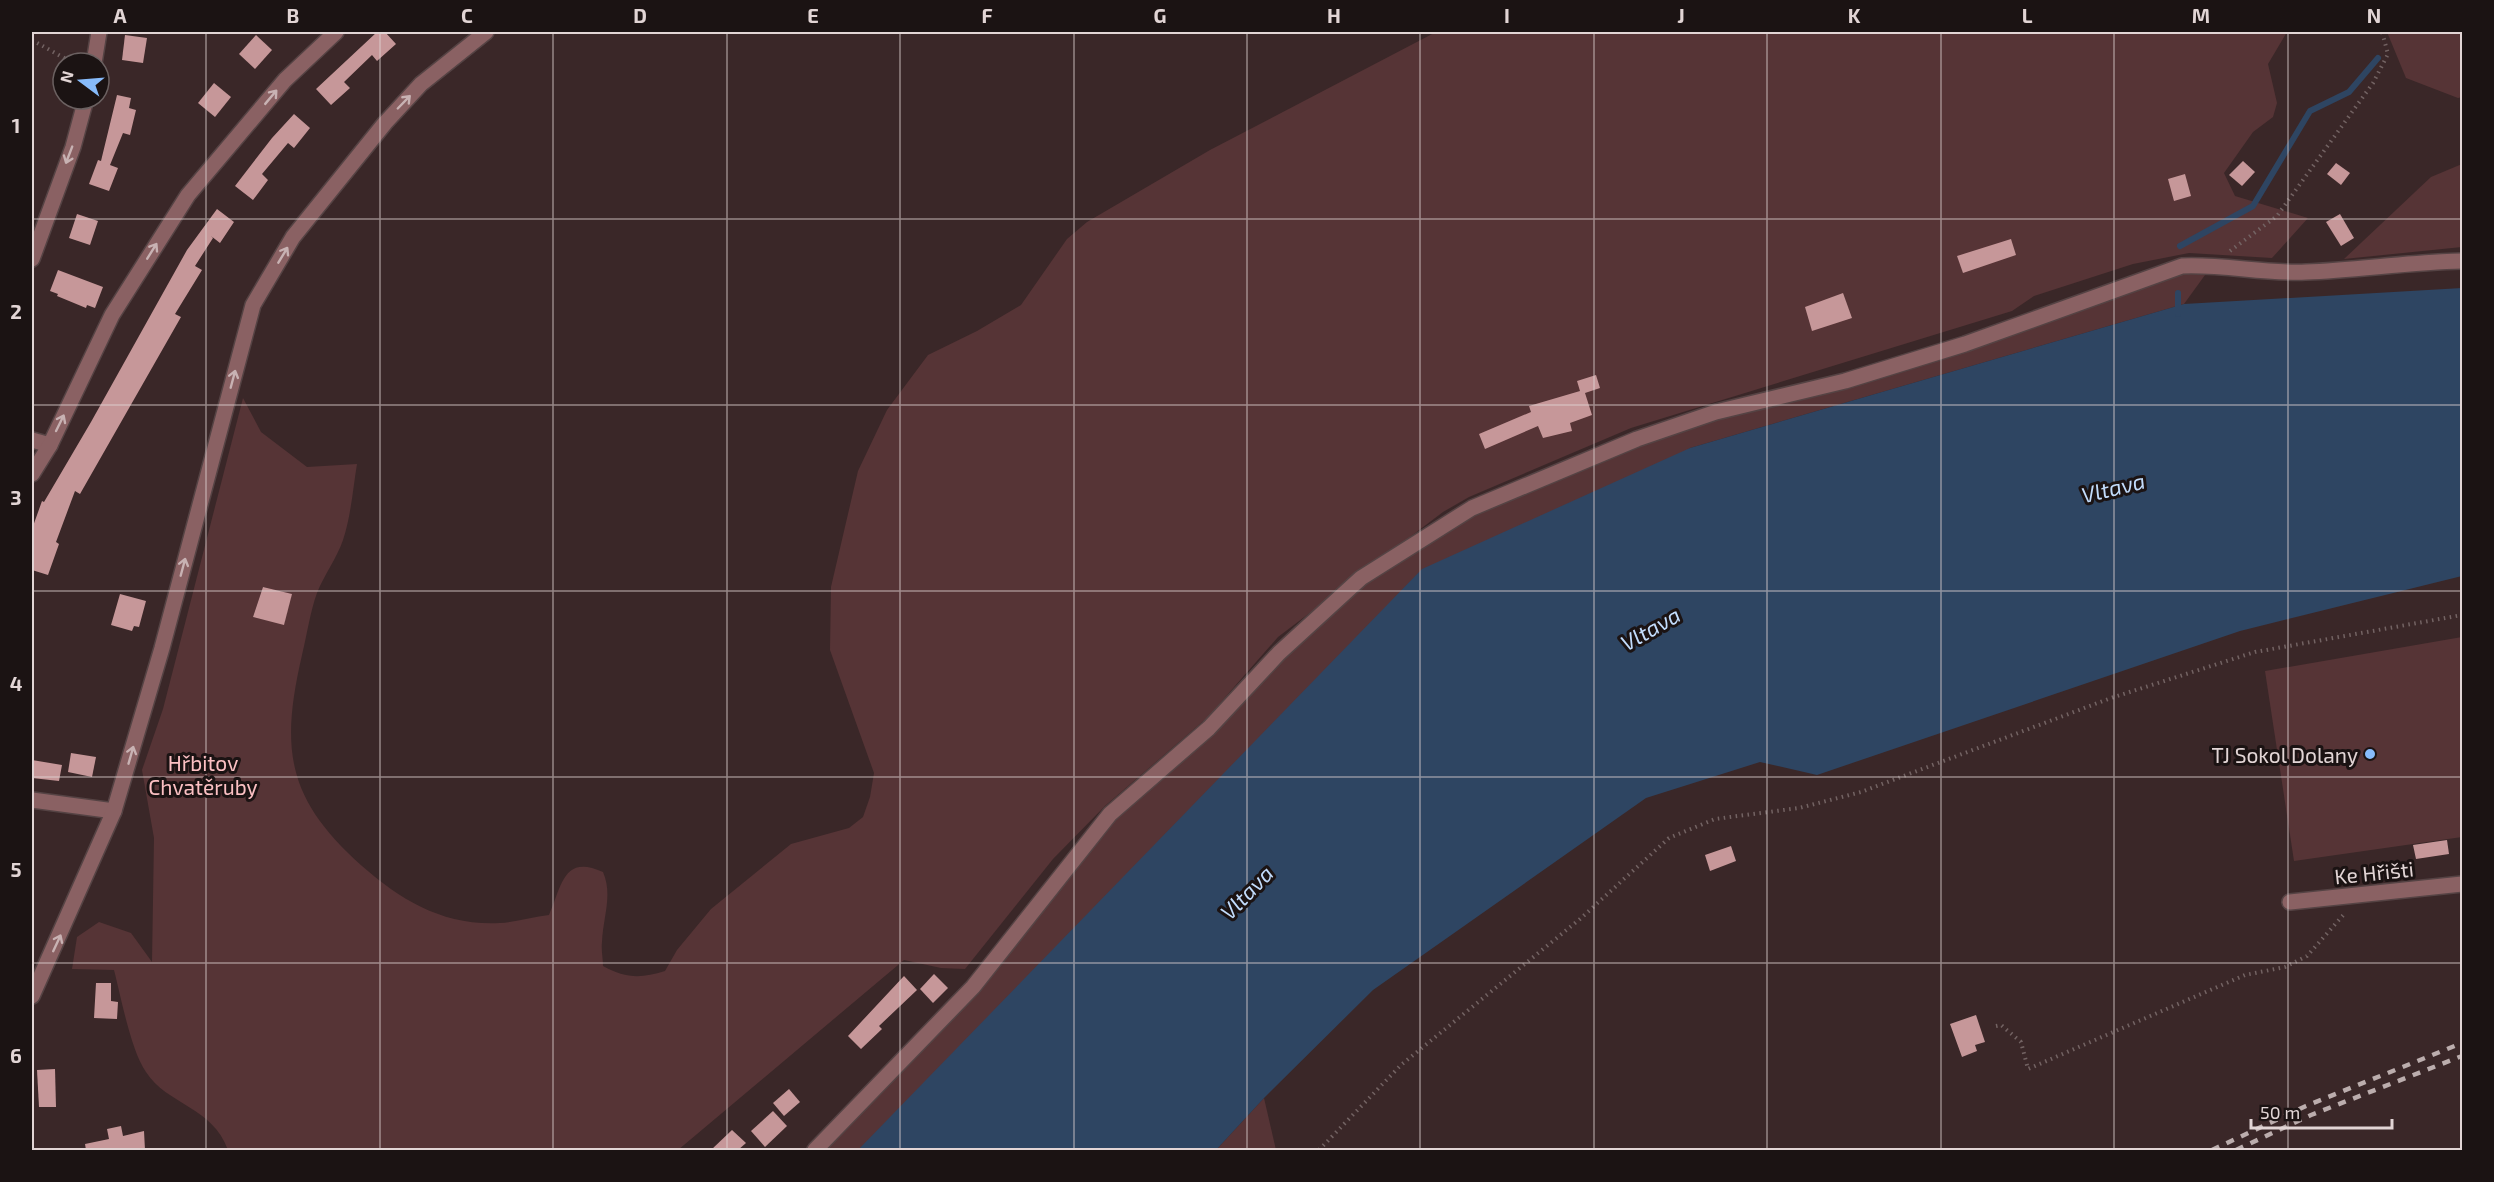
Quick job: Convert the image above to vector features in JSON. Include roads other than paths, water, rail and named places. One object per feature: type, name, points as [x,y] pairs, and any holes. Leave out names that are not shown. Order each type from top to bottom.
[{"type":"street","points":[[96,51],[99,32]]},
{"type":"street","points":[[32,474],[50,445],[112,315],[188,195],[285,80],[336,32]]},
{"type":"street","points":[[32,996],[114,812],[162,648],[253,305],[293,237],[385,123],[421,84],[486,32]]},
{"type":"street","points":[[32,259],[73,147],[83,111]]},
{"type":"street","points":[[814,1150],[973,987],[1110,814],[1209,728],[1279,653],[1361,578],[1472,508],[1637,439],[1716,412],[1845,381],[1954,348],[2182,266],[2213,264],[2280,272],[2306,272],[2410,262],[2463,261]]},
{"type":"street","points":[[32,440],[50,445]]},
{"type":"street","points":[[32,800],[114,812]]},
{"type":"street","name":"Ke Hřišti","points":[[2290,902],[2463,884]]},
{"type":"water","name":"Vltava","points":[[2462,288],[2462,576],[2240,631],[1817,775],[1760,762],[1646,798],[1373,990],[1264,1098],[1216,1150],[858,1150],[1422,569],[1690,448],[2184,304]]},
{"type":"waterway","points":[[2180,246],[2253,206],[2310,111],[2349,92],[2378,58]]},
{"type":"waterway","points":[[2178,293],[2178,314]]},
{"type":"railway","points":[[2212,1150],[2306,1106],[2462,1043]]},
{"type":"railway","points":[[2236,1150],[2311,1115],[2462,1056]]},
{"type":"place","name":"TJ Sokol Dolany","points":[[2370,754]]},
{"type":"park label","name":"Hřbitov Chvatěruby","points":[[203,774]]}]
